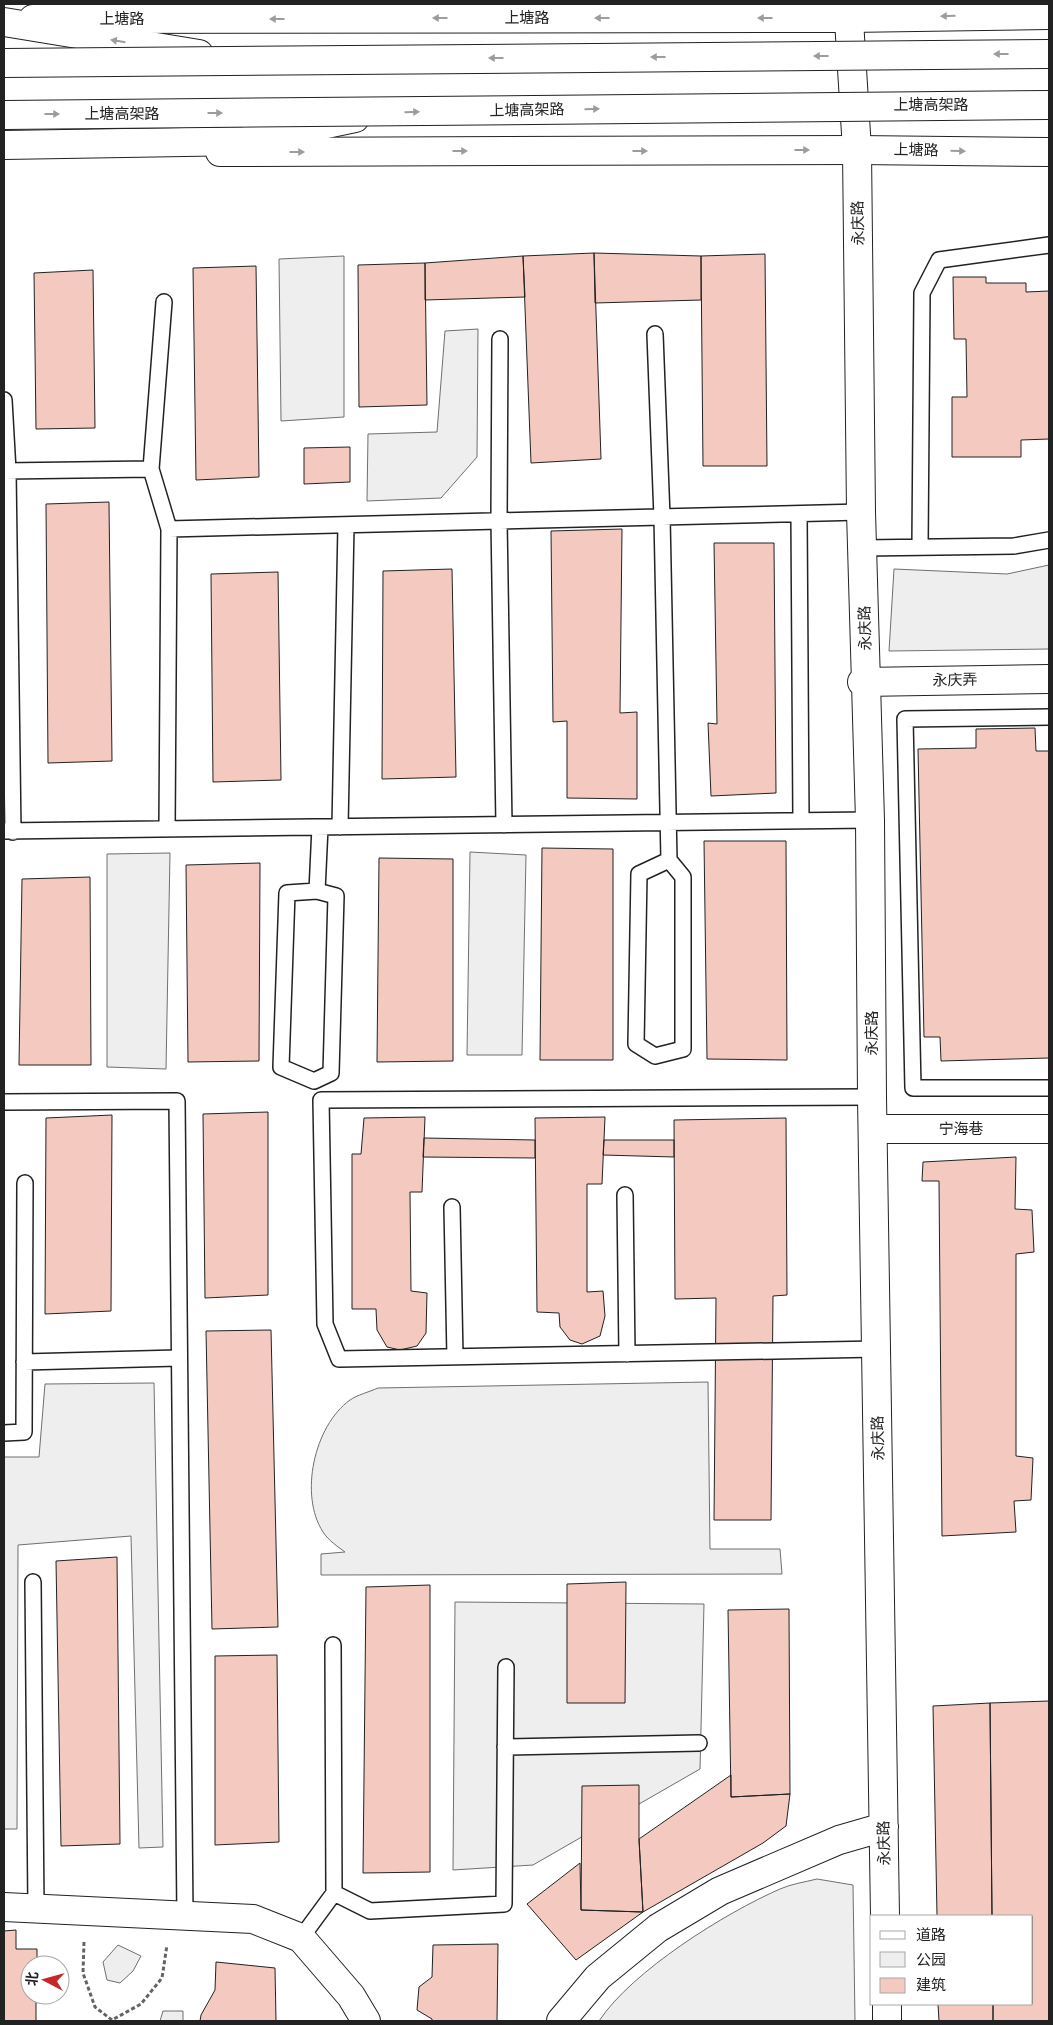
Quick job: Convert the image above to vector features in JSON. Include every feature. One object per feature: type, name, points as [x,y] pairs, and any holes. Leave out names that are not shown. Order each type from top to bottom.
[{"type":"main road","name":"上塘路","points":[[4,20],[198,11],[848,11],[1049,15]]},
{"type":"main road","name":"永庆路","points":[[848,11],[857,150],[864,682],[870,820],[872,1097],[886,1915]]},
{"type":"main road","points":[[4,20],[235,60]]},
{"type":"main road","points":[[4,63],[1049,54]]},
{"type":"main road","name":"上塘高架路","points":[[4,115],[1049,105]]},
{"type":"main road","points":[[4,145],[245,141],[385,112]]},
{"type":"main road","name":"上塘路","points":[[4,153],[857,150],[1049,152]]},
{"type":"main road","name":"永庆弄","points":[[864,682],[1049,679]]},
{"type":"main road","name":"宁海巷","points":[[873,1129],[1049,1129]]},
{"type":"main road","points":[[561,2021],[598,1977],[658,1928],[720,1891],[839,1840],[884,1828]]},
{"type":"main road","points":[[4,1907],[253,1919],[301,1938],[351,1996],[366,2021]]},
{"type":"main road","points":[[887,2005],[887,2021]]},
{"type":"lane","points":[[920,548],[922,294],[939,260],[1049,244]]},
{"type":"lane","points":[[164,302],[151,469],[169,529],[167,830]]},
{"type":"lane","points":[[655,334],[662,517],[669,860],[684,877],[683,1049],[655,1056],[636,1044],[639,874],[669,860]]},
{"type":"lane","points":[[500,339],[499,521],[504,825]]},
{"type":"lane","points":[[4,400],[8,831],[870,820]]},
{"type":"lane","points":[[6,471],[151,469]]},
{"type":"lane","points":[[169,529],[861,512]]},
{"type":"lane","points":[[799,514],[801,821]]},
{"type":"lane","points":[[340,827],[346,525]]},
{"type":"lane","points":[[863,548],[1014,546],[1049,540]]},
{"type":"lane","points":[[1049,716],[905,719],[913,1088],[1049,1088]]},
{"type":"lane","points":[[317,891],[320,827]]},
{"type":"lane","points":[[317,891],[336,896],[331,1073],[314,1081],[281,1068],[287,893],[317,891]]},
{"type":"lane","points":[[872,1097],[321,1100],[325,1324],[339,1359],[877,1349]]},
{"type":"lane","points":[[4,1102],[177,1101],[178,1358],[172,1915]]},
{"type":"lane","points":[[4,1433],[24,1432],[25,1183]]},
{"type":"lane","points":[[625,1195],[627,1354]]},
{"type":"lane","points":[[452,1207],[455,1357]]},
{"type":"lane","points":[[24,1362],[178,1358]]},
{"type":"lane","points":[[33,1582],[36,1908]]},
{"type":"lane","points":[[301,1938],[334,1894],[333,1645]]},
{"type":"lane","points":[[334,1894],[370,1911],[504,1904],[506,1667]]},
{"type":"lane","points":[[505,1748],[699,1743]]},
{"type":"path","points":[[85,1911],[83,1973],[95,2007],[112,2020],[141,2004],[162,1978],[172,1915]]},
{"type":"green space","points":[[344,256],[344,417],[281,421],[279,259]]},
{"type":"green space","points":[[478,329],[477,457],[441,498],[367,501],[368,434],[437,432],[445,331]]},
{"type":"green space","points":[[1049,565],[1049,649],[889,651],[894,569],[1007,574]]},
{"type":"green space","points":[[470,852],[526,855],[522,1055],[467,1055]]},
{"type":"green space","points":[[170,853],[166,1069],[107,1067],[107,854]]},
{"type":"green space","points":[[708,1382],[710,1549],[780,1549],[782,1574],[321,1575],[321,1554],[345,1552],[325,1535],[316,1517],[312,1499],[314,1462],[319,1443],[327,1426],[350,1400],[356,1397],[378,1388]]},
{"type":"green space","points":[[154,1383],[163,1847],[139,1848],[131,1536],[18,1545],[17,1829],[4,1829],[4,1457],[39,1457],[45,1384]]},
{"type":"green space","points":[[455,1602],[704,1604],[700,1769],[533,1865],[453,1870]]},
{"type":"green space","points":[[817,1879],[853,1885],[855,2021],[599,2021],[633,1983],[681,1945],[707,1928],[780,1889]]},
{"type":"green space","points":[[118,1945],[141,1956],[133,1971],[120,1983],[107,1980],[103,1962]]},
{"type":"green space","points":[[163,2011],[183,2011],[183,2021],[160,2021]]},
{"type":"building","points":[[594,253],[601,459],[531,463],[523,256]]},
{"type":"building","points":[[594,253],[701,256],[701,300],[595,303]]},
{"type":"building","points":[[765,254],[767,466],[703,466],[701,256]]},
{"type":"building","points":[[523,256],[525,297],[425,300],[425,263]]},
{"type":"building","points":[[425,263],[427,405],[359,407],[358,265]]},
{"type":"building","points":[[256,266],[259,477],[196,480],[193,268]]},
{"type":"building","points":[[93,270],[95,428],[36,429],[34,273]]},
{"type":"building","points":[[953,277],[986,277],[986,283],[1026,283],[1026,292],[1049,291],[1049,439],[1021,440],[1021,457],[952,457],[952,397],[967,397],[966,339],[954,339]]},
{"type":"building","points":[[350,447],[350,482],[304,484],[304,448]]},
{"type":"building","points":[[109,502],[112,761],[48,763],[46,504]]},
{"type":"building","points":[[622,529],[620,713],[637,712],[637,799],[567,798],[567,721],[553,722],[551,531]]},
{"type":"building","points":[[714,543],[774,543],[776,793],[711,796],[708,723],[717,724]]},
{"type":"building","points":[[452,569],[456,777],[382,779],[383,571]]},
{"type":"building","points":[[278,572],[281,780],[213,782],[211,574]]},
{"type":"building","points":[[1035,728],[1036,751],[1049,751],[1049,1058],[941,1061],[940,1037],[924,1037],[918,749],[976,748],[976,729]]},
{"type":"building","points":[[704,841],[786,841],[787,1060],[707,1059]]},
{"type":"building","points":[[542,848],[613,849],[613,1060],[540,1060]]},
{"type":"building","points":[[379,858],[453,859],[453,1061],[377,1062]]},
{"type":"building","points":[[260,863],[259,1061],[188,1062],[186,865]]},
{"type":"building","points":[[90,877],[91,1065],[19,1065],[22,879]]},
{"type":"building","points":[[268,1112],[268,1295],[205,1298],[203,1114]]},
{"type":"building","points":[[112,1115],[111,1311],[45,1314],[46,1118]]},
{"type":"building","points":[[425,1117],[422,1192],[410,1192],[411,1291],[427,1293],[426,1333],[417,1346],[400,1350],[387,1347],[377,1330],[376,1309],[352,1309],[352,1154],[361,1154],[364,1118]]},
{"type":"building","points":[[605,1117],[602,1184],[587,1184],[587,1292],[603,1291],[605,1316],[600,1336],[582,1344],[570,1340],[560,1327],[559,1313],[537,1312],[535,1118]]},
{"type":"building","points":[[786,1118],[787,1295],[773,1296],[771,1520],[714,1520],[716,1298],[675,1299],[674,1120]]},
{"type":"building","points":[[424,1138],[535,1140],[535,1158],[423,1157]]},
{"type":"building","points":[[604,1140],[674,1140],[674,1157],[603,1155]]},
{"type":"building","points":[[1016,1157],[1015,1209],[1032,1210],[1034,1252],[1016,1254],[1016,1456],[1033,1458],[1031,1500],[1014,1501],[1016,1532],[942,1536],[939,1181],[922,1181],[923,1162]]},
{"type":"building","points":[[271,1330],[278,1627],[212,1629],[206,1331]]},
{"type":"building","points":[[117,1557],[120,1844],[61,1846],[56,1561]]},
{"type":"building","points":[[626,1582],[625,1703],[567,1703],[567,1584]]},
{"type":"building","points":[[430,1585],[430,1872],[363,1873],[366,1587]]},
{"type":"building","points":[[789,1609],[790,1794],[731,1797],[728,1610]]},
{"type":"building","points":[[277,1655],[279,1842],[215,1845],[215,1656]]},
{"type":"building","points":[[1049,1701],[1049,2021],[993,2021],[993,2005],[1033,2005],[1033,1915],[992,1915],[990,1703]]},
{"type":"building","points":[[990,1703],[992,1915],[937,1915],[933,1706]]},
{"type":"building","points":[[731,1775],[731,1797],[790,1794],[786,1826],[763,1843],[643,1912],[639,1839]]},
{"type":"building","points":[[639,1785],[639,1839],[643,1912],[581,1910],[582,1786]]},
{"type":"building","points":[[580,1863],[581,1910],[643,1912],[576,1960],[527,1904]]},
{"type":"building","points":[[16,1930],[16,1949],[37,1949],[37,1955],[20,1955],[20,2005],[36,2005],[36,2021],[4,2021],[4,1931]]},
{"type":"building","points":[[498,1944],[497,2021],[432,2021],[432,2019],[417,2010],[419,1987],[432,1977],[433,1945]]},
{"type":"building","points":[[216,1962],[275,1968],[276,2021],[200,2021],[201,2015],[215,1990]]},
{"type":"building","points":[[938,2005],[993,2005],[993,2021],[939,2021]]}]
